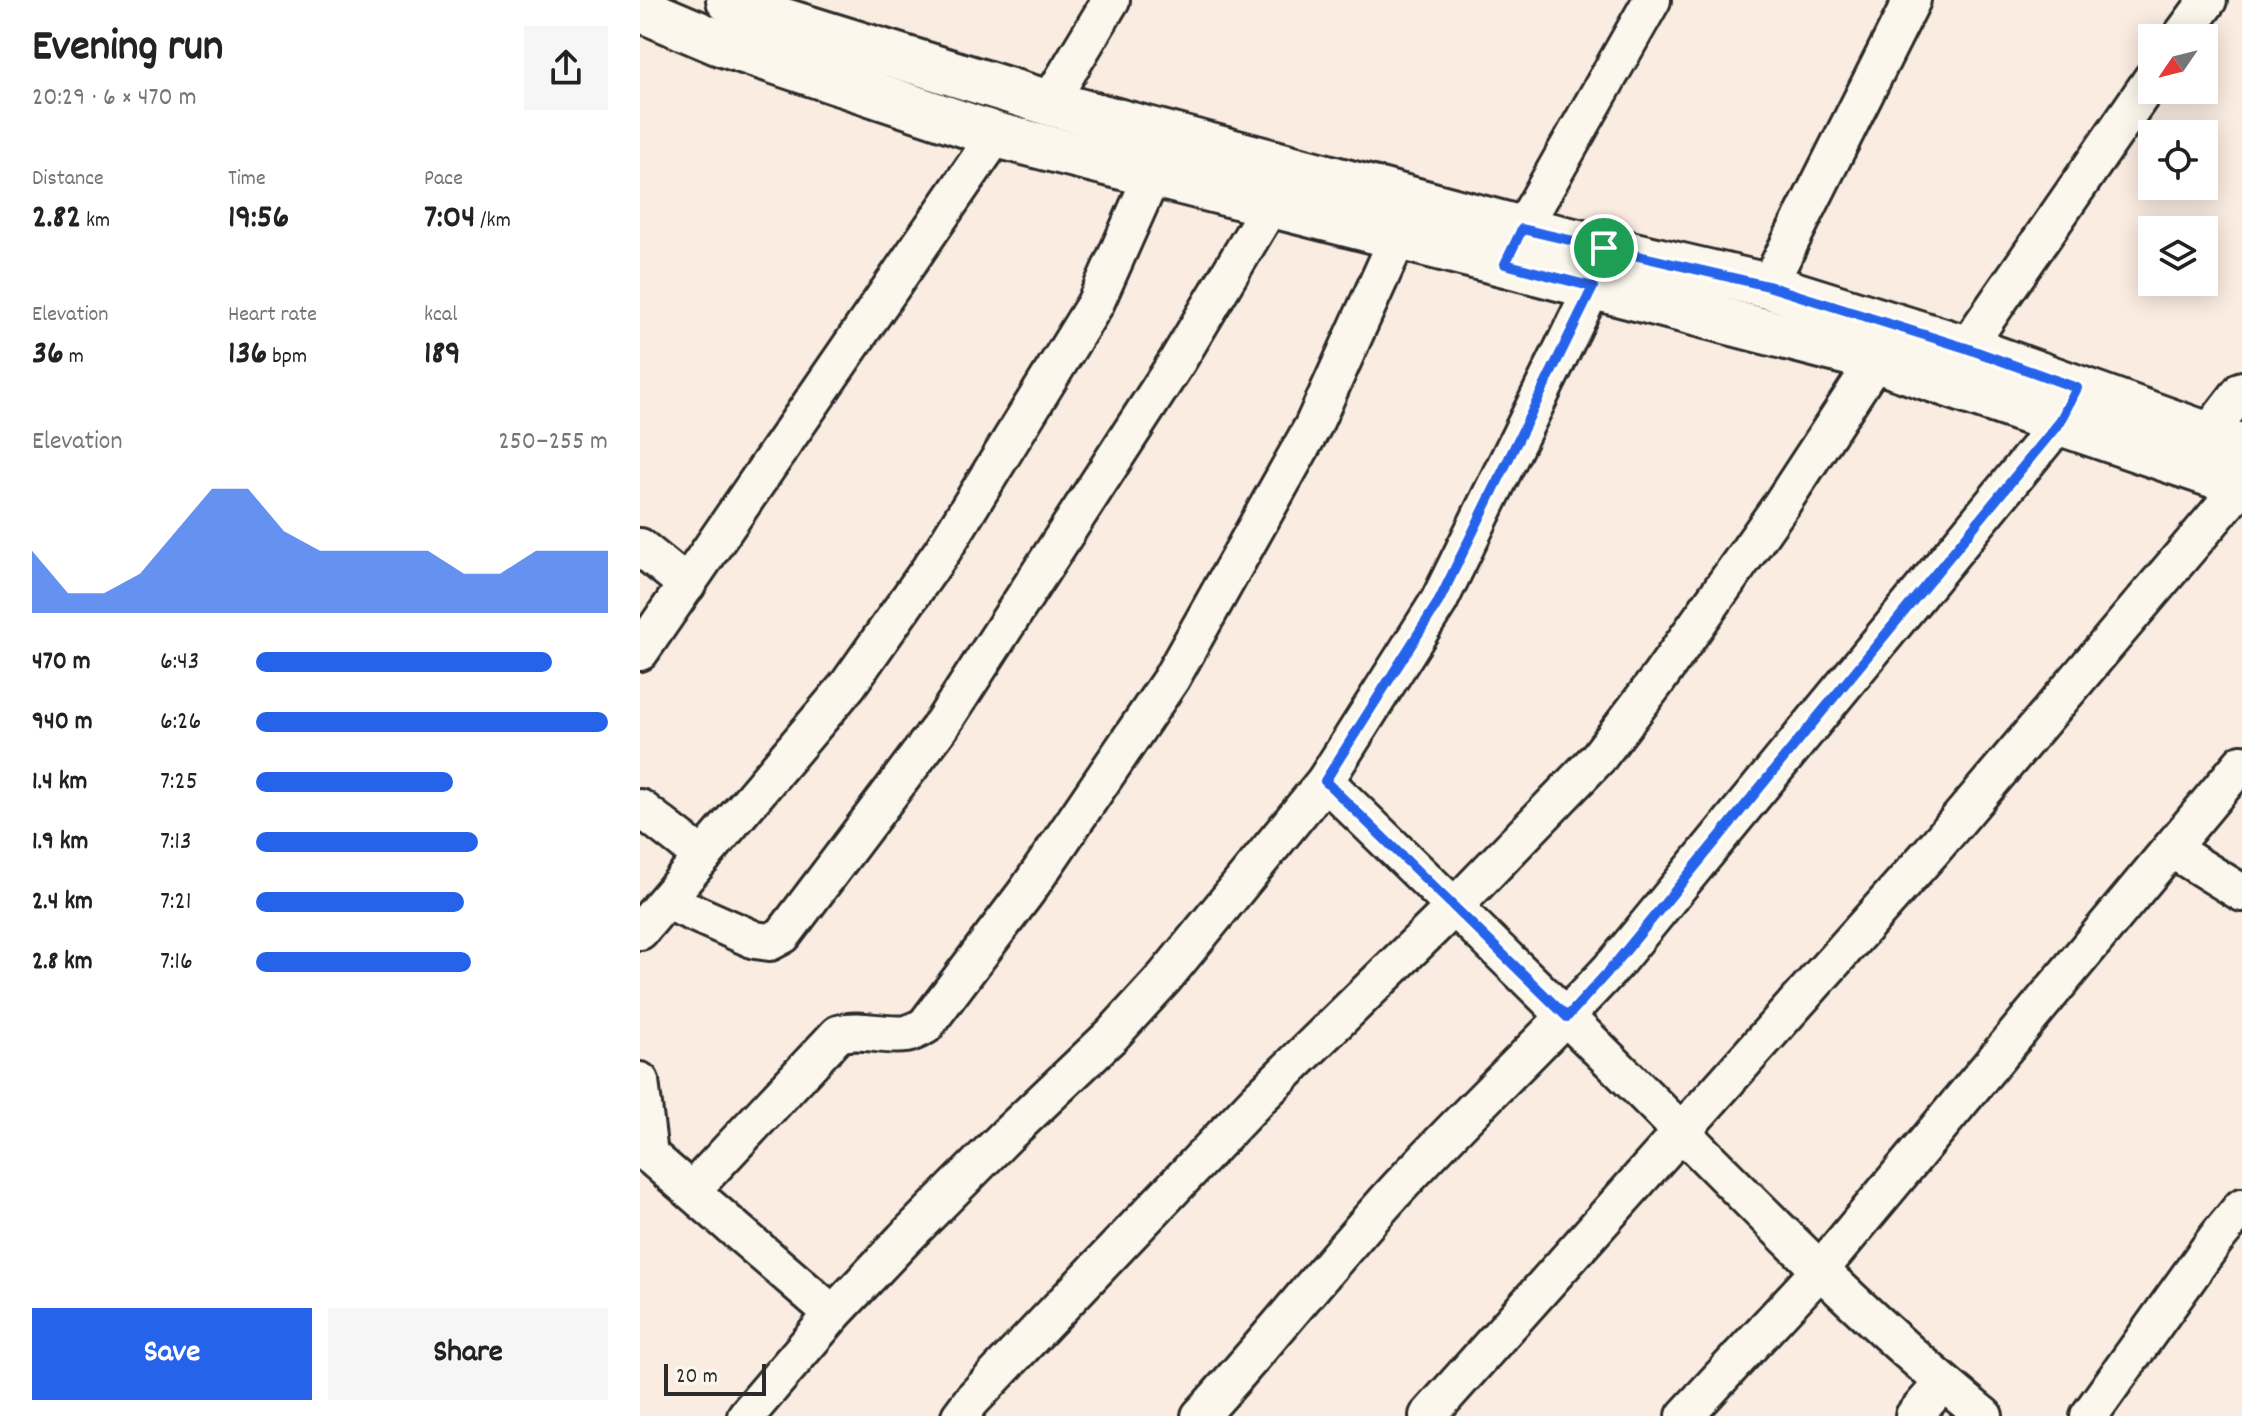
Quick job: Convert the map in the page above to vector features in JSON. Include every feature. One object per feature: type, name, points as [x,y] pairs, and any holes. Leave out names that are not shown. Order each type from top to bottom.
[{"type":"main road","points":[[729,0],[768,16],[1514,247],[1593,287],[1876,360],[2225,440]]},
{"type":"main road","points":[[640,9],[720,43],[996,135],[1398,238],[1514,247],[1768,286],[1966,348],[2068,405],[2242,485]]},
{"type":"street","points":[[1049,103],[1111,0]]},
{"type":"street","points":[[1514,247],[1652,0]]},
{"type":"street","points":[[1768,286],[1912,0]]},
{"type":"street","points":[[1966,348],[2138,99]]},
{"type":"street","points":[[640,652],[996,135]]},
{"type":"street","points":[[640,931],[848,685],[943,550],[1095,304],[1152,176]]},
{"type":"street","points":[[667,901],[755,940],[770,942],[783,935],[940,727],[1178,360],[1270,206]]},
{"type":"street","points":[[692,1190],[838,1034],[849,1031],[908,1034],[925,1026],[1027,891],[1171,679],[1313,426],[1398,238]]},
{"type":"street","points":[[746,1416],[833,1314],[904,1239],[1155,989],[1325,781],[1439,601],[1593,287]]},
{"type":"street","points":[[960,1416],[1258,1099],[1454,907],[1598,758],[1659,678],[1781,505],[1876,360]]},
{"type":"street","points":[[2225,440],[2242,390]]},
{"type":"street","points":[[1200,1416],[1399,1187],[1615,964],[2068,405]]},
{"type":"street","points":[[1428,1416],[1931,852],[2242,485]]},
{"type":"street","points":[[640,547],[687,585]]},
{"type":"street","points":[[1685,1416],[1820,1270],[2242,763]]},
{"type":"street","points":[[1325,781],[1820,1270],[1943,1383],[1984,1416]]},
{"type":"street","points":[[640,808],[703,857]]},
{"type":"street","points":[[2171,849],[2242,893]]},
{"type":"street","points":[[640,1081],[645,1151],[833,1314]]},
{"type":"street","points":[[2089,1416],[2242,1207]]},
{"type":"street","points":[[1914,1416],[1943,1383]]},
{"type":"route","points":[[1522,229],[1604,248],[1768,286],[1966,348],[2077,388],[2059,423],[1615,964],[1567,1017],[1325,781],[1439,601],[1593,287],[1505,264],[1522,229]]}]
